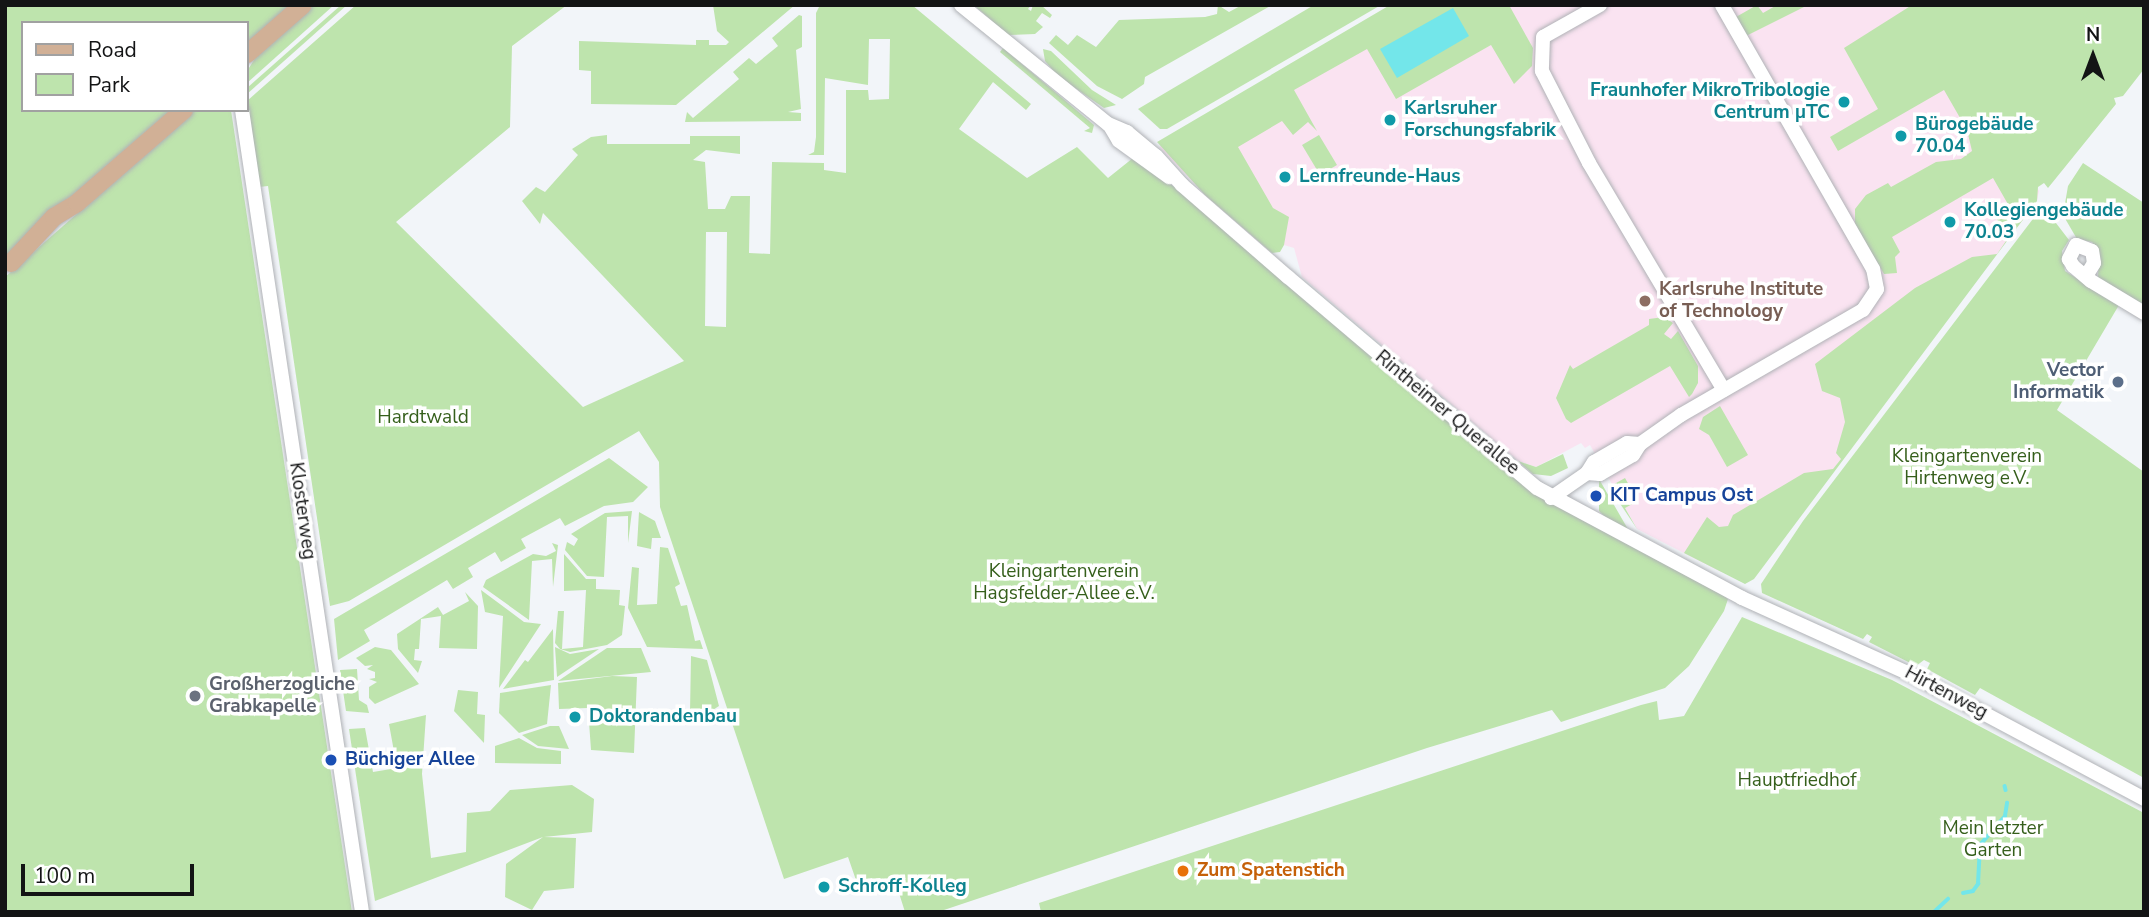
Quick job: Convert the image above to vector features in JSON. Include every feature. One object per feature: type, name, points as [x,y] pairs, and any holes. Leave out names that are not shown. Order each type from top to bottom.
[{"type":"main road","points":[[248,53],[303,5]]},
{"type":"main road","points":[[8,265],[54,217],[77,203],[182,112]]},
{"type":"street","name":"Rintheimer Querallee","points":[[961,5],[1110,126],[1144,146],[1182,185],[1512,469],[1551,498],[1742,598]]},
{"type":"street","points":[[1600,5],[1544,37],[1542,71],[1589,163],[1724,390]]},
{"type":"street","points":[[1551,498],[1587,473],[1600,474],[1633,455],[1640,444],[1724,390],[1863,310],[1877,289],[1873,269],[1723,5]]},
{"type":"street","name":"Klosterweg","points":[[242,112],[362,912]]},
{"type":"street","points":[[2086,276],[2144,313]]},
{"type":"street","name":"Hirtenweg","points":[[1742,598],[1914,676],[2144,799]]},
{"type":"shaded area","name":"Karlsruhe Institute of Technology","points":[[1402,5],[1933,5],[2039,191],[2037,201],[1762,564],[1721,572],[1637,529],[1590,445],[1585,448],[1581,443],[1536,467],[1518,461],[1302,277],[1294,248],[1284,245],[1272,253],[1205,195],[1159,147]]},
{"type":"green space","points":[[5,5],[295,5],[248,47],[248,21],[21,21],[21,112],[173,112],[5,258]]},
{"type":"green space","points":[[314,5],[334,5],[248,82],[248,69],[256,57]]},
{"type":"green space","points":[[341,5],[347,5],[248,93],[248,87]]},
{"type":"green space","points":[[356,5],[567,5],[512,46],[510,127],[396,222],[583,407],[684,361],[543,213],[540,224],[522,201],[536,187],[545,192],[578,155],[572,149],[591,137],[607,135],[607,144],[690,144],[690,136],[740,136],[740,154],[706,150],[693,160],[705,162],[708,209],[725,209],[731,196],[750,196],[749,253],[770,254],[772,162],[824,163],[824,170],[846,173],[846,90],[868,90],[869,100],[889,99],[890,39],[869,39],[868,85],[825,78],[824,155],[808,155],[814,152],[816,137],[816,13],[820,5],[912,5],[1031,104],[1026,110],[993,82],[959,129],[1027,178],[1077,147],[1108,178],[1133,158],[1183,193],[1534,494],[1712,587],[1728,599],[1724,611],[1689,666],[1665,688],[1561,722],[1552,710],[1427,748],[938,912],[905,912],[898,890],[877,893],[872,878],[857,883],[848,857],[784,879],[660,507],[659,462],[639,431],[349,601],[330,606],[268,186],[259,187],[248,100]],"holes":[[[706,232],[727,232],[726,327],[705,326]]]},
{"type":"green space","points":[[713,5],[795,5],[676,105],[591,104],[591,71],[579,70],[579,41],[696,45],[696,40],[709,40],[709,45],[726,45],[729,42],[717,31]]},
{"type":"green space","points":[[974,5],[1031,5],[1028,9],[1031,11],[1033,5],[1041,5],[1052,15],[1050,18],[1042,13],[1036,21],[1043,27],[1035,34],[1008,35]]},
{"type":"green space","points":[[1218,5],[1229,12],[1242,5],[1272,5],[1145,77],[1144,84],[1122,99],[1097,86],[1049,43],[1056,35],[1068,45],[1077,35],[1096,47],[1119,20],[1205,17],[1217,14]]},
{"type":"green space","points":[[1314,5],[1381,5],[1167,129],[1160,129],[1138,109]]},
{"type":"green space","points":[[1390,5],[1509,5],[1533,48],[1532,66],[1514,84],[1491,45],[1396,99],[1367,49],[1294,90],[1317,131],[1308,122],[1293,135],[1282,121],[1238,147],[1273,208],[1289,217],[1284,245],[1280,252],[1272,253],[1205,195],[1157,142]]},
{"type":"green space","points":[[1757,5],[1763,13],[1777,5],[1808,5],[1746,36],[1736,17]]},
{"type":"green space","points":[[1912,5],[2144,5],[2144,69],[2123,96],[2114,98],[2116,104],[2048,188],[2044,183],[2038,187],[2037,201],[1754,579],[1745,584],[1684,553],[1707,517],[1719,527],[1728,526],[1733,515],[1804,473],[1833,469],[1841,459],[1836,453],[1845,422],[1840,398],[1822,391],[1815,364],[1915,288],[1972,257],[1997,254],[2006,241],[1995,214],[2009,206],[1993,178],[1892,237],[1900,252],[1895,257],[1897,273],[1884,274],[1855,224],[1855,209],[1866,195],[1888,183],[1891,187],[1936,162],[1961,159],[1972,151],[1967,130],[1944,90],[1838,151],[1830,137],[1878,109],[1844,48]]},
{"type":"green space","points":[[799,15],[802,16],[802,47],[796,50],[801,109],[788,112],[801,113],[801,121],[685,122],[687,112],[693,118],[739,79],[733,72],[749,58],[756,64],[778,46],[772,38]]},
{"type":"green space","points":[[1003,48],[1094,125],[1092,133],[1084,131],[1090,128],[1000,52]]},
{"type":"green space","points":[[1043,49],[1051,51],[1092,90],[1116,105],[1104,108],[1058,76],[1045,61]]},
{"type":"green space","points":[[193,112],[231,112],[352,912],[5,912],[5,277]]},
{"type":"green space","points":[[1319,135],[1337,165],[1320,175],[1302,145]]},
{"type":"green space","points":[[2083,163],[2144,203],[2144,306],[2098,278],[2099,251],[2092,242],[2077,239],[2063,215],[2068,186]]},
{"type":"green space","name":"Kleingartenverein Hirtenweg e.V.","points":[[2046,210],[2069,240],[2062,251],[2065,271],[2119,305],[2057,410],[2144,472],[2144,778],[1980,688],[1975,695],[1927,669],[1930,663],[1924,660],[1916,666],[1869,642],[1872,637],[1867,634],[1863,639],[1762,593],[1761,584],[1803,521],[2039,211]]},
{"type":"green space","points":[[1664,317],[1673,323],[1664,334],[1671,339],[1678,331],[1698,366],[1698,383],[1692,394],[1689,397],[1670,366],[1571,423],[1566,419],[1556,398],[1570,365],[1573,369],[1649,325],[1649,319]]},
{"type":"green space","points":[[1720,406],[1748,455],[1727,467],[1709,435],[1699,429],[1703,417]]},
{"type":"green space","points":[[1563,454],[1568,468],[1551,476],[1533,474],[1518,461],[1536,467]]},
{"type":"green space","points":[[609,458],[648,487],[633,502],[604,506],[565,526],[560,518],[521,539],[526,548],[501,562],[495,552],[468,568],[473,577],[453,589],[447,580],[364,630],[370,641],[338,660],[334,619]]},
{"type":"green space","points":[[1625,478],[1638,501],[1625,508],[1637,529],[1609,487]]},
{"type":"green space","points":[[1599,479],[1629,531],[1722,578],[1609,521],[1599,511]]},
{"type":"green space","points":[[632,511],[628,543],[628,516],[607,517],[604,577],[587,576],[565,550],[567,542],[574,546],[578,539],[571,534],[605,513]]},
{"type":"green space","points":[[639,512],[655,521],[661,538],[652,538],[651,549],[637,546]]},
{"type":"green space","points":[[552,543],[558,545],[553,587],[552,559],[532,561],[529,620],[483,587],[486,580],[533,554],[546,556],[556,551]]},
{"type":"green space","points":[[660,547],[668,548],[680,584],[675,587],[681,606],[687,605],[695,641],[700,640],[703,649],[647,647],[628,608],[632,567],[639,568],[637,605],[657,604]]},
{"type":"green space","points":[[564,554],[586,579],[596,579],[596,589],[620,590],[619,605],[625,606],[622,635],[607,645],[570,652],[560,649],[555,643],[558,611],[564,611],[562,649],[583,647],[586,590],[564,591]]},
{"type":"green space","points":[[481,590],[524,622],[541,624],[499,688],[503,616],[485,612]]},
{"type":"green space","points":[[465,592],[478,606],[477,649],[439,648],[441,616],[421,619],[419,649],[415,649],[414,660],[422,661],[418,673],[398,649],[397,634],[438,607],[443,615],[469,601]]},
{"type":"green space","name":"Hauptfriedhof","points":[[1742,617],[1892,680],[2144,813],[2144,912],[1041,912],[1039,903],[1641,705],[1657,701],[1659,720],[1684,716]]},
{"type":"green space","points":[[553,629],[554,680],[503,689],[525,660],[528,662]]},
{"type":"green space","points":[[375,647],[391,650],[419,684],[375,704],[369,698],[369,687],[377,682],[369,679],[375,678],[375,672],[367,669],[373,665],[365,666],[356,658]]},
{"type":"green space","points":[[555,647],[570,654],[599,649],[557,677]]},
{"type":"green space","points":[[607,648],[641,648],[651,672],[558,681]]},
{"type":"green space","points":[[691,656],[707,660],[719,706],[702,717],[669,716],[670,710],[690,712]]},
{"type":"green space","points":[[357,669],[359,700],[367,705],[369,713],[346,711],[340,670]]},
{"type":"green space","points":[[612,676],[637,677],[634,753],[591,750],[588,708],[559,709],[558,683]]},
{"type":"green space","points":[[551,685],[547,724],[519,733],[499,713],[500,693]]},
{"type":"green space","points":[[458,690],[478,692],[477,714],[485,715],[484,743],[454,711]]},
{"type":"green space","points":[[426,715],[422,774],[431,858],[466,852],[467,813],[490,811],[510,790],[572,785],[594,799],[592,832],[544,837],[576,838],[574,888],[544,891],[532,910],[505,897],[506,864],[543,837],[375,901],[349,729],[365,728],[373,772],[397,768],[389,724]]},
{"type":"green space","points":[[550,726],[559,726],[569,749],[538,746],[522,735]]},
{"type":"green space","points":[[519,738],[537,748],[561,751],[561,764],[495,763],[495,746]]},
{"type":"water","points":[[1453,8],[1469,36],[1397,78],[1380,49]]},
{"type":"waterway","points":[[2005,786],[2006,790]]},
{"type":"waterway","points":[[1963,893],[1973,891],[1978,884],[1980,845],[2005,816],[2007,803]]},
{"type":"waterway","points":[[1934,912],[1948,899]]},
{"type":"place","name":"Fraunhofer MikroTribologie Centrum µTC","points":[[1844,102]]},
{"type":"place","name":"Karlsruher Forschungsfabrik","points":[[1390,120]]},
{"type":"place","name":"Bürogebäude 70.04","points":[[1901,136]]},
{"type":"place","name":"Lernfreunde-Haus","points":[[1285,177]]},
{"type":"place","name":"Kollegiengebäude 70.03","points":[[1950,222]]},
{"type":"place","name":"Karlsruhe Institute of Technology","points":[[1645,301]]},
{"type":"place","name":"Vector Informatik","points":[[2118,382]]},
{"type":"place","name":"KIT Campus Ost","points":[[1596,496]]},
{"type":"place","name":"Großherzogliche Grabkapelle","points":[[195,696]]},
{"type":"place","name":"Doktorandenbau","points":[[575,717]]},
{"type":"place","name":"Büchiger Allee","points":[[331,760]]},
{"type":"place","name":"Zum Spatenstich","points":[[1183,871]]},
{"type":"place","name":"Schroff-Kolleg","points":[[824,887]]},
{"type":"park label","name":"Hardtwald","points":[[423,418]]},
{"type":"park label","name":"Kleingartenverein Hagsfelder-Allee e.V.","points":[[1064,583]]},
{"type":"park label","name":"Mein letzter Garten","points":[[1993,840]]}]
